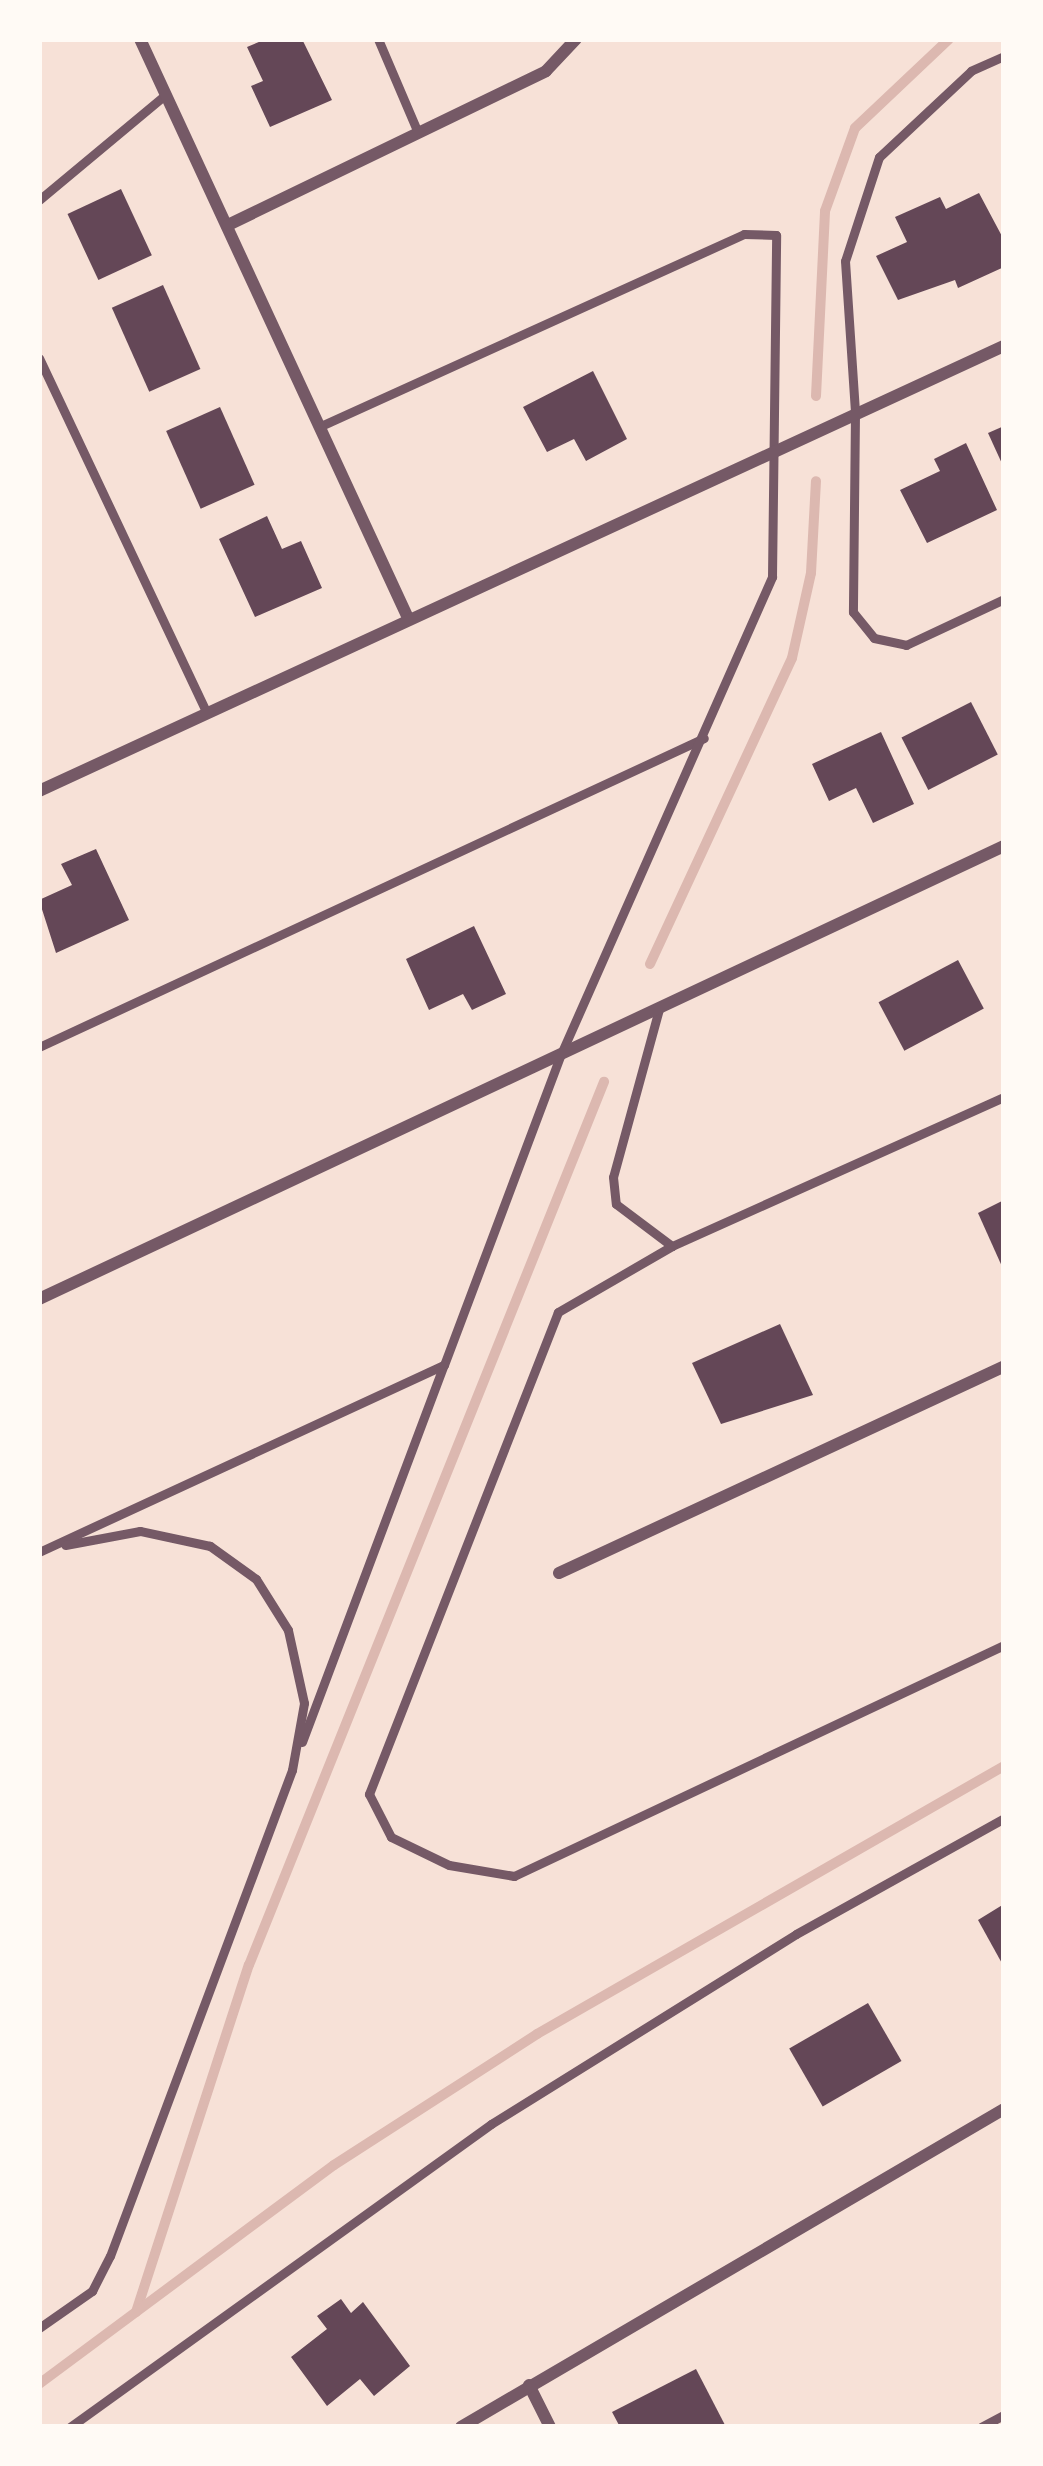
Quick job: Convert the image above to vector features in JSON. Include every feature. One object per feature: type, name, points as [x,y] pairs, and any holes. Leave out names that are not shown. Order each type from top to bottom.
[{"type":"street","points":[[140,39],[408,618]]},
{"type":"street","points":[[228,225],[546,71],[576,39]]},
{"type":"street","points":[[39,791],[1004,346]]},
{"type":"street","points":[[39,1299],[1004,846]]},
{"type":"street","points":[[559,1573],[1004,1366]]},
{"type":"street","points":[[461,2427],[1004,2109]]},
{"type":"street","points":[[529,2385],[550,2427]]},
{"type":"lane","points":[[378,39],[418,133]]},
{"type":"lane","points":[[1004,56],[970,71],[879,158],[845,261],[855,413],[853,612],[874,638],[906,645],[1004,598]]},
{"type":"lane","points":[[39,200],[166,94]]},
{"type":"lane","points":[[39,2328],[92,2291],[110,2256],[561,1054],[772,577],[776,235],[744,233],[320,426]]},
{"type":"lane","points":[[39,358],[207,713]]},
{"type":"lane","points":[[39,1047],[704,738]]},
{"type":"lane","points":[[659,1008],[613,1177],[616,1204],[672,1246]]},
{"type":"lane","points":[[1004,1097],[672,1246],[558,1312],[370,1794],[392,1837],[449,1865],[514,1876],[1004,1645]]},
{"type":"lane","points":[[43,1550],[444,1365]]},
{"type":"lane","points":[[43,1550],[140,1531],[210,1546],[256,1579],[288,1630],[304,1703],[292,1770]]},
{"type":"lane","points":[[70,2427],[490,2124],[796,1934],[1004,1818]]},
{"type":"lane","points":[[981,2427],[1004,2415]]},
{"type":"building","points":[[266,39],[302,39],[332,100],[270,127],[251,86],[263,81],[247,47]]},
{"type":"building","points":[[121,189],[152,255],[98,280],[68,214]]},
{"type":"building","points":[[979,193],[1004,240],[1004,267],[958,288],[955,280],[898,300],[876,256],[907,242],[895,217],[940,197],[946,209]]},
{"type":"building","points":[[163,285],[200,369],[149,392],[112,308]]},
{"type":"building","points":[[593,371],[627,439],[586,461],[574,439],[547,452],[523,407]]},
{"type":"building","points":[[220,407],[255,485],[201,509],[166,431]]},
{"type":"building","points":[[1004,426],[1004,468],[988,433]]},
{"type":"building","points":[[966,443],[997,510],[927,543],[900,490],[940,471],[934,459]]},
{"type":"building","points":[[267,516],[282,549],[301,541],[322,588],[255,617],[219,539]]},
{"type":"building","points":[[971,702],[998,755],[928,790],[902,737]]},
{"type":"building","points":[[881,732],[914,804],[873,823],[856,788],[829,801],[812,764]]},
{"type":"building","points":[[96,849],[129,920],[56,953],[39,900],[72,885],[61,864]]},
{"type":"building","points":[[474,926],[506,994],[472,1010],[463,994],[429,1010],[406,959]]},
{"type":"building","points":[[958,960],[984,1009],[904,1051],[879,1002]]},
{"type":"building","points":[[1004,1200],[1004,1271],[978,1213]]},
{"type":"building","points":[[780,1324],[813,1395],[721,1424],[692,1363]]},
{"type":"building","points":[[1004,1904],[1004,1967],[978,1920]]},
{"type":"building","points":[[868,2003],[902,2061],[823,2107],[789,2048]]},
{"type":"building","points":[[341,2299],[351,2313],[363,2302],[410,2366],[374,2396],[360,2379],[327,2406],[291,2357],[327,2329],[317,2316]]},
{"type":"building","points":[[696,2369],[726,2427],[620,2427],[612,2412]]},
{"type":"waterway","points":[[816,396],[825,211],[855,128],[949,39]]},
{"type":"waterway","points":[[650,964],[792,658],[811,573],[816,481]]},
{"type":"waterway","points":[[136,2312],[249,1965],[604,1082]]},
{"type":"waterway","points":[[39,2384],[334,2165],[537,2034],[1004,1766]]}]
